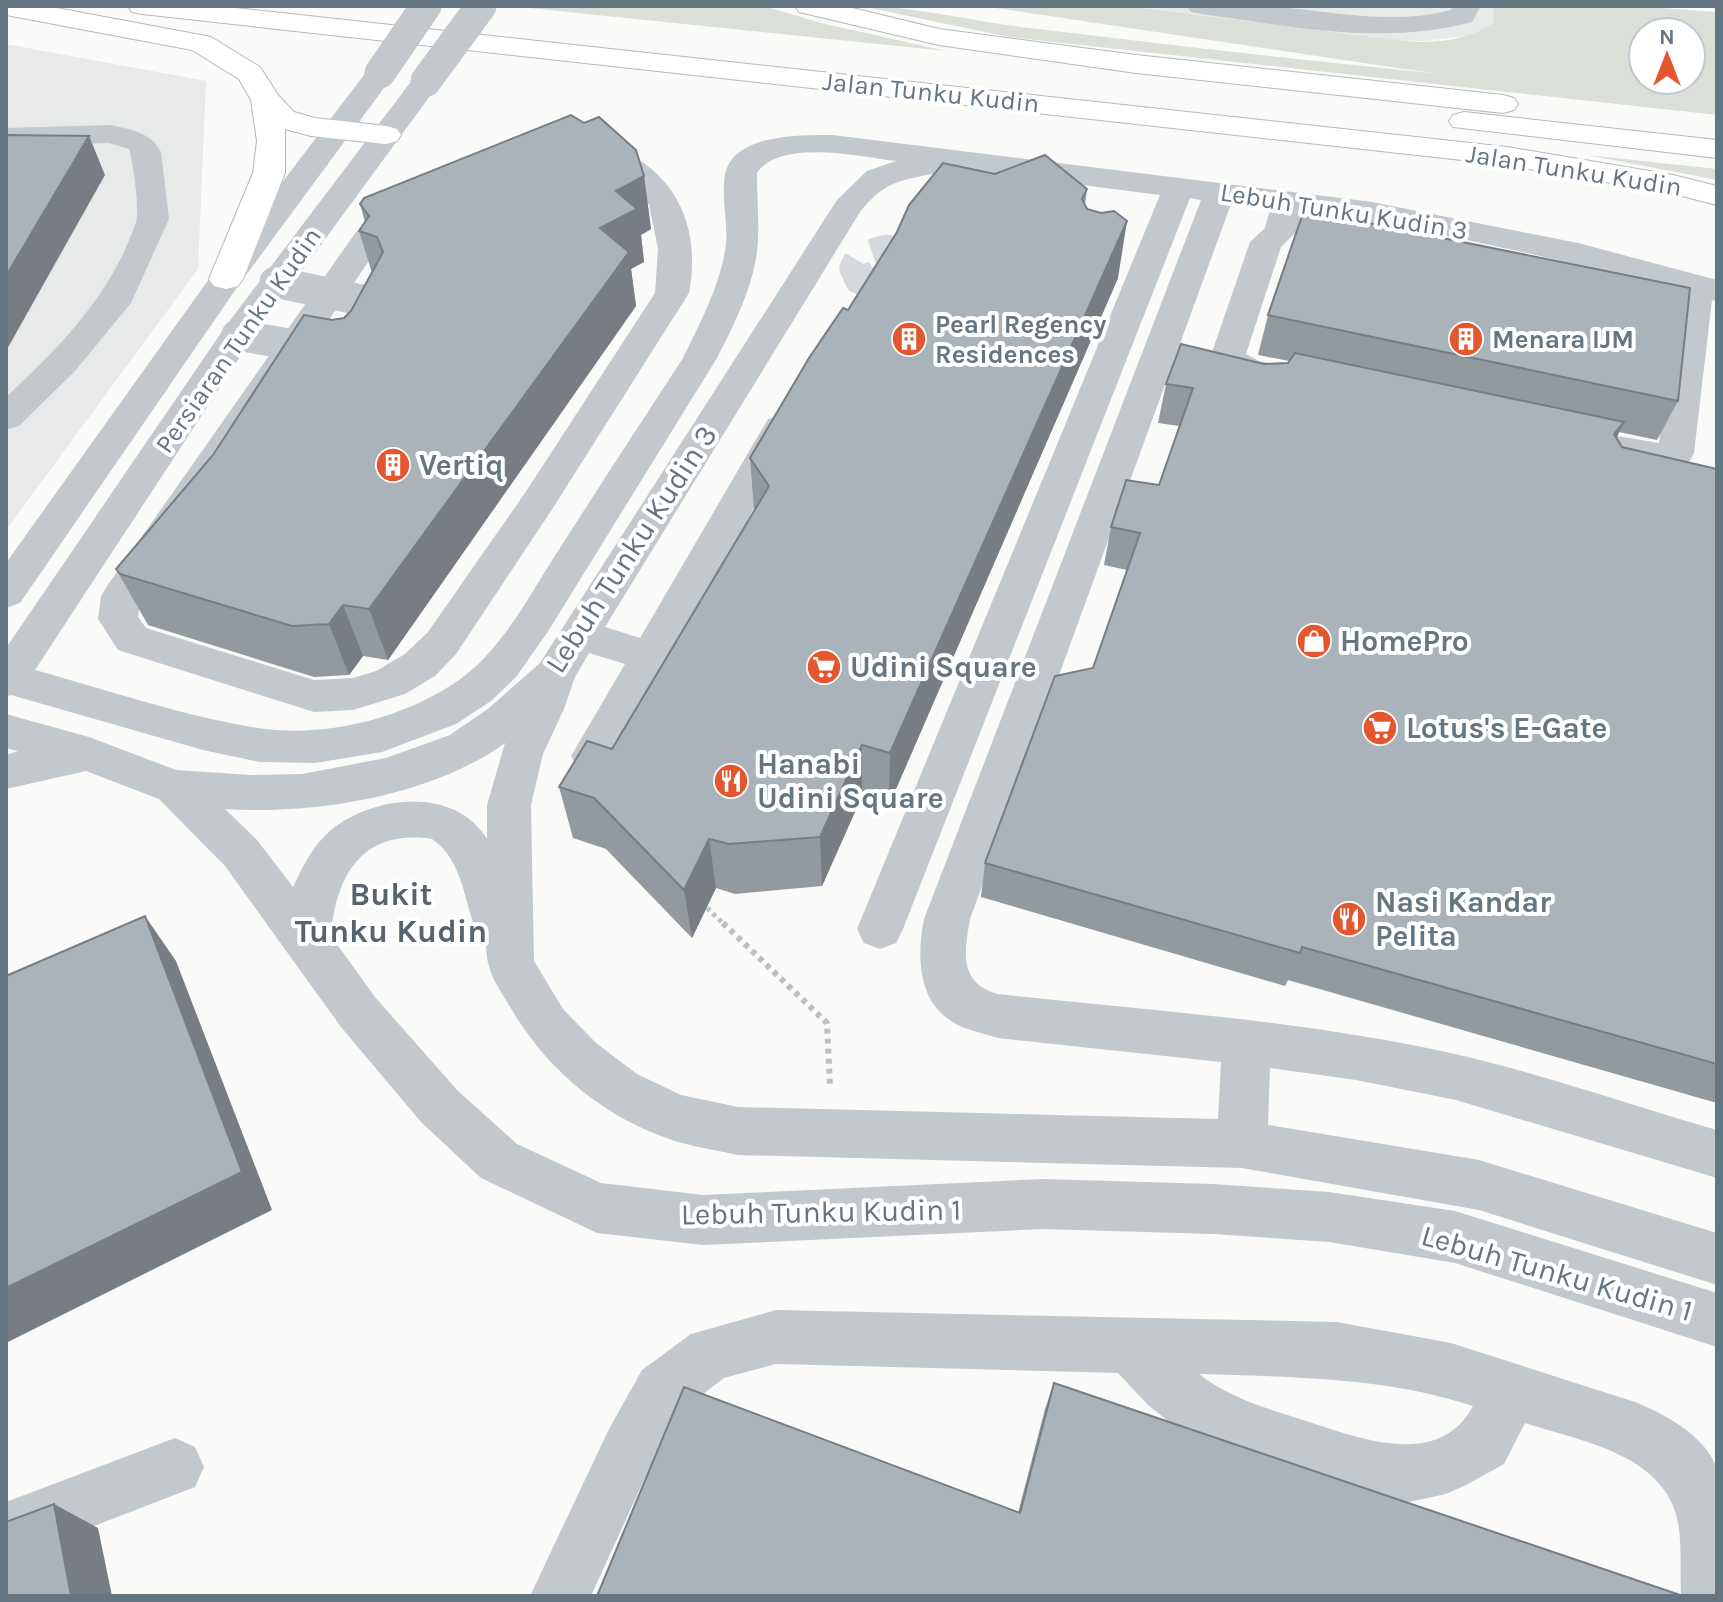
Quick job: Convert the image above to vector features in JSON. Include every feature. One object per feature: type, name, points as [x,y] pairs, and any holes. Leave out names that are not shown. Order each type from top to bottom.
[{"type":"highway","name":"Jalan Tunku Kudin","points":[[142,6],[1475,152],[1673,184],[1717,196]]},
{"type":"highway","points":[[388,6],[512,19]]},
{"type":"highway","points":[[809,6],[939,37],[1136,64],[1717,127]]},
{"type":"highway","points":[[6,7],[201,43],[250,73],[266,100],[283,118],[311,127],[386,135]]},
{"type":"highway","name":"Jalan Tunku Kudin","points":[[920,61],[1717,149]]},
{"type":"highway","points":[[1136,64],[1232,88],[1418,116]]},
{"type":"highway","points":[[226,279],[269,173],[272,141],[266,100]]},
{"type":"street","name":"Persiaran Tunku Kudin","points":[[6,593],[226,279],[380,73],[426,6]]},
{"type":"street","name":"Persiaran Tunku Kudin","points":[[7,679],[237,335],[481,6]]},
{"type":"street","points":[[1201,6],[1409,27],[1449,22],[1462,16],[1467,6]]},
{"type":"street","points":[[6,137],[111,134],[141,143],[146,152],[153,219],[114,303],[63,363],[6,418]]},
{"type":"street","name":"Lebuh Tunku Kudin 3","points":[[7,679],[203,733],[260,745],[315,746],[382,735],[441,712],[476,690],[501,666],[541,609],[700,358],[720,315],[742,244],[741,173],[745,162],[776,150],[833,144],[965,162],[1174,201],[1237,194],[1292,223],[1476,231],[1702,297]]},
{"type":"street","name":"Lebuh Tunku Kudin 3","points":[[776,150],[811,158],[832,175],[837,188],[827,238]]},
{"type":"street","points":[[596,151],[609,153],[646,181],[665,205],[676,269],[665,304],[538,502],[442,643],[420,665],[390,683],[353,694],[314,696],[132,639],[118,619],[121,596],[362,245],[382,228],[565,155],[596,151]]},
{"type":"street","name":"Lebuh Tunku Kudin 3","points":[[174,787],[277,793],[354,784],[397,773],[484,736],[523,705],[567,654],[827,238],[863,186],[874,178],[910,166],[965,162]]},
{"type":"street","points":[[1237,194],[1198,370],[1211,378],[1305,391],[1233,363],[1228,355],[1266,242],[1292,223]]},
{"type":"street","points":[[1237,194],[947,919],[941,949],[946,983],[967,1005],[998,1016],[1247,1043],[1356,1058],[1456,1077],[1717,1154]]},
{"type":"street","points":[[880,929],[1174,201],[996,195]]},
{"type":"street","points":[[237,335],[352,355],[380,304],[275,282]]},
{"type":"street","points":[[1636,301],[1702,297],[1676,453],[1666,457],[1575,452],[1686,490]]},
{"type":"street","points":[[665,304],[720,315]]},
{"type":"street","points":[[264,436],[322,351]]},
{"type":"street","points":[[593,756],[799,406],[731,394]]},
{"type":"street","points":[[510,965],[509,805],[521,754],[567,654],[650,656]]},
{"type":"street","name":"Lebuh Tunku Kudin 1","points":[[6,731],[89,754],[174,787],[241,853],[358,1012],[439,1106],[499,1161],[597,1208],[703,1220],[1043,1204],[1213,1209],[1329,1217],[1455,1237],[1713,1320]]},
{"type":"street","points":[[6,772],[40,762],[89,754]]},
{"type":"street","name":"Lebuh Tunku Kudin 1","points":[[307,940],[314,892],[327,866],[341,849],[360,832],[388,821],[425,819],[444,824],[459,834],[474,860],[510,965],[546,1024],[579,1059],[619,1090],[674,1117],[738,1131],[1242,1144],[1479,1185],[1717,1259]]},
{"type":"street","points":[[1242,1144],[1247,1043]]},
{"type":"street","points":[[560,1596],[629,1449],[662,1390],[711,1354],[776,1337],[1337,1350],[1451,1371],[1635,1430],[1671,1454],[1695,1485],[1707,1522],[1711,1596]]},
{"type":"street","points":[[1131,1346],[1168,1385],[1193,1405],[1237,1427],[1379,1473],[1409,1473],[1446,1465],[1484,1444],[1512,1390]]},
{"type":"street","points":[[6,1531],[175,1467]]},
{"type":"path","points":[[707,908],[827,1023],[833,1134]]},
{"type":"shaded area","points":[[510,6],[764,6],[821,23],[946,51]]},
{"type":"shaded area","points":[[861,6],[1180,46],[1432,73],[982,6],[1127,6],[1413,42],[1445,40],[1475,33],[1494,22],[1493,6],[1632,6],[1717,12],[1717,115],[1009,37]]},
{"type":"shaded area","points":[[1127,6],[1493,6],[1495,23],[1469,36],[1413,42]]},
{"type":"shaded area","points":[[6,44],[206,81],[198,269],[6,530]]},
{"type":"shaded area","points":[[1587,155],[1717,169],[1717,180]]},
{"type":"building","name":"Vertiq","points":[[571,115],[584,123],[599,117],[636,150],[644,176],[616,191],[637,209],[600,228],[629,252],[369,609],[343,605],[329,624],[292,626],[120,574],[116,569],[213,455],[304,315],[332,320],[344,318],[351,311],[383,252],[377,237],[359,231],[369,216],[360,204],[364,198]]},
{"type":"building","points":[[6,135],[89,136],[6,276]]},
{"type":"building","name":"Udini Square","points":[[1045,155],[1087,189],[1082,199],[1087,209],[1101,213],[1114,211],[1127,221],[890,753],[862,745],[820,837],[729,844],[709,839],[684,890],[594,798],[559,787],[587,741],[612,749],[769,486],[750,458],[809,358],[843,308],[848,310],[897,232],[909,205],[943,163],[995,174]]},
{"type":"building","name":"Menara IJM","points":[[1304,210],[1690,288],[1678,401],[1268,315]]},
{"type":"building","name":"Lotus's E-Gate","points":[[1181,344],[1264,364],[1288,363],[1295,353],[1624,422],[1614,434],[1622,447],[1717,469],[1717,1064],[1302,947],[1300,953],[985,863],[1055,676],[1093,668],[1140,533],[1111,527],[1126,480],[1159,485],[1193,388],[1166,384]]},
{"type":"building","points":[[145,916],[242,1172],[6,1288],[6,976]]},
{"type":"building","points":[[1054,1383],[1683,1596],[597,1596],[684,1387],[1020,1513]]},
{"type":"building","points":[[54,1504],[71,1596],[6,1596],[6,1522]]},
{"type":"tunnel","points":[[886,250],[911,258],[917,269],[911,280],[885,288],[860,279],[855,268],[861,258],[886,250]]},
{"type":"place","name":"Pearl Regency Residences","points":[[909,339]]},
{"type":"place","name":"Menara IJM","points":[[1466,339]]},
{"type":"place","name":"Vertiq","points":[[393,465]]},
{"type":"place","name":"HomePro","points":[[1314,641]]},
{"type":"place","name":"Udini Square","points":[[824,667]]},
{"type":"place","name":"Lotus's E-Gate","points":[[1380,728]]},
{"type":"place","name":"Hanabi Udini Square","points":[[731,781]]},
{"type":"place","name":"Nasi Kandar Pelita","points":[[1349,919]]},
{"type":"district","name":"Bukit Tunku Kudin","points":[[391,912]]}]
